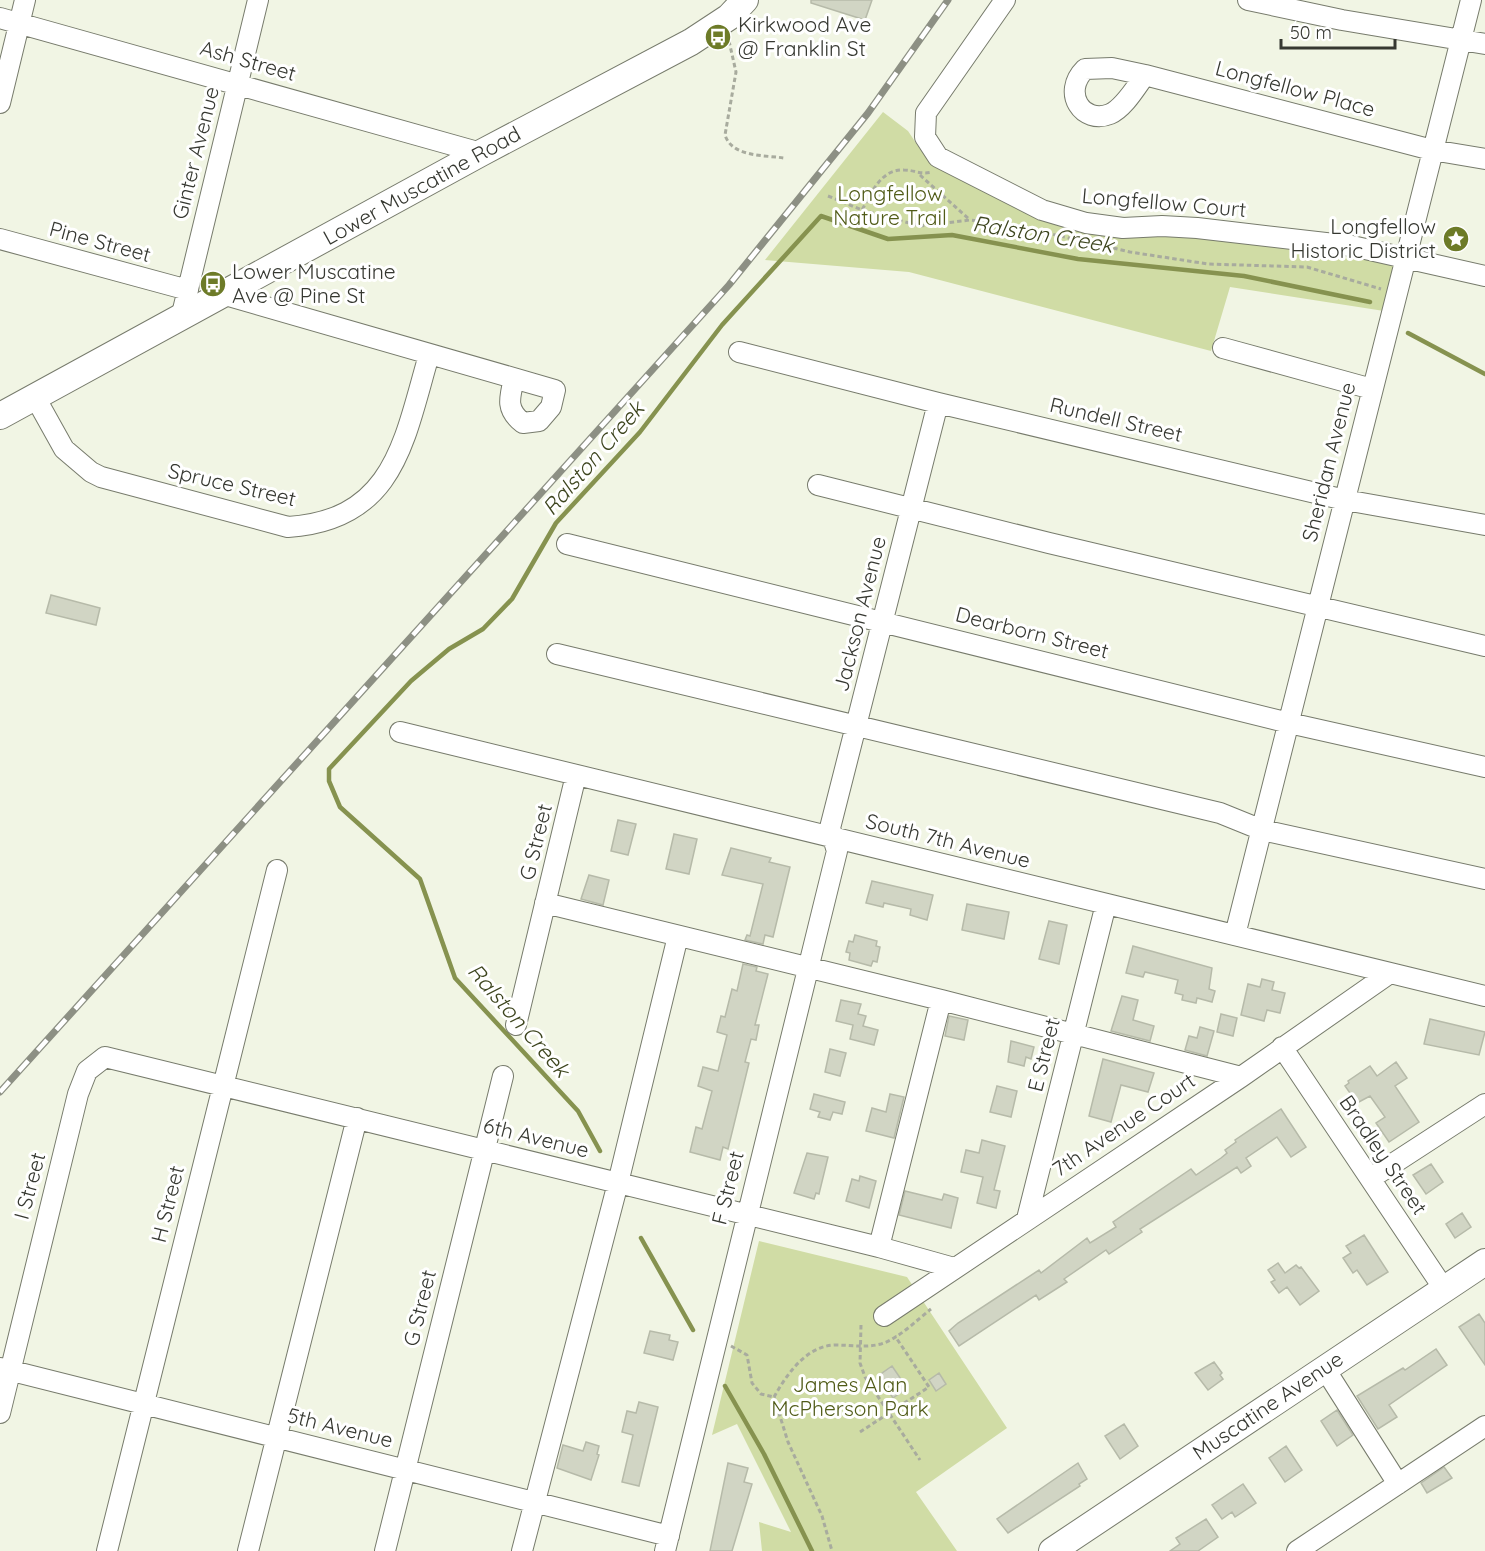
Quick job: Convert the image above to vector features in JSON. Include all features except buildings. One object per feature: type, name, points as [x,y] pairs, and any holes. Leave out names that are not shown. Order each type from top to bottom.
[{"type":"main road","name":"Lower Muscatine Road","points":[[0,416],[482,153],[691,42],[729,17],[742,1]]},
{"type":"main road","name":"Muscatine Avenue","points":[[1052,1551],[1485,1262]]},
{"type":"street","points":[[0,103],[10,20],[25,0]]},
{"type":"street","name":"Ginter Avenue","points":[[181,318],[258,0]]},
{"type":"street","name":"Longfellow Court","points":[[1005,0],[926,113],[924,137],[938,157],[1042,210],[1086,223],[1123,228],[1162,226],[1197,228],[1352,246],[1485,276]]},
{"type":"street","points":[[1248,0],[1342,20],[1485,44]]},
{"type":"street","name":"Sheridan Avenue","points":[[1235,935],[1471,0]]},
{"type":"street","name":"Ash Street","points":[[10,20],[238,82],[482,153]]},
{"type":"street","name":"Longfellow Place","points":[[1145,75],[1432,150],[1485,159]]},
{"type":"street","name":"Pine Street","points":[[0,239],[188,290]]},
{"type":"street","points":[[225,295],[514,379]]},
{"type":"street","points":[[1223,348],[1372,389]]},
{"type":"street","name":"Rundell Street","points":[[739,352],[1345,500],[1485,525]]},
{"type":"street","name":"Spruce Street","points":[[35,397],[64,449],[73,459],[101,477],[288,527],[302,526],[351,510],[369,497],[383,481],[400,454],[429,355]]},
{"type":"street","name":"Jackson Avenue","points":[[833,837],[830,828],[938,402]]},
{"type":"street","points":[[818,485],[1318,608],[1485,646]]},
{"type":"street","name":"Dearborn Street","points":[[567,544],[1289,723],[1485,767]]},
{"type":"street","points":[[557,654],[1220,813],[1262,830],[1485,879]]},
{"type":"street","name":"South 7th Avenue","points":[[400,732],[1485,996]]},
{"type":"street","name":"G Street","points":[[516,1025],[576,775]]},
{"type":"street","name":"F Street","points":[[667,1543],[837,851],[833,837]]},
{"type":"street","name":"H Street","points":[[107,1551],[277,870]]},
{"type":"street","points":[[545,903],[941,1000],[1241,1077]]},
{"type":"street","name":"E Street","points":[[1027,1219],[1106,904]]},
{"type":"street","points":[[522,1551],[618,1183],[678,936]]},
{"type":"street","name":"7th Avenue Court","points":[[884,1316],[1241,1077],[1390,973]]},
{"type":"street","points":[[879,1247],[941,1000]]},
{"type":"street","name":"Bradley Street","points":[[1282,1047],[1444,1289]]},
{"type":"street","name":"6th Avenue","points":[[105,1057],[879,1247],[954,1268]]},
{"type":"street","name":"I Street","points":[[0,1413],[5,1370],[78,1094],[87,1071],[105,1057]]},
{"type":"street","name":"G Street","points":[[385,1551],[503,1076]]},
{"type":"street","points":[[1371,1179],[1485,1104]]},
{"type":"street","points":[[248,1551],[357,1118]]},
{"type":"street","points":[[1325,1369],[1398,1484]]},
{"type":"street","name":"5th Avenue","points":[[5,1370],[535,1501],[667,1543]]},
{"type":"street","points":[[1296,1551],[1485,1426]]},
{"type":"path","points":[[726,35],[731,40],[727,42],[736,72],[725,135],[728,144],[734,150],[784,158]]},
{"type":"path","points":[[920,175],[957,167]]},
{"type":"path","points":[[862,210],[877,183],[891,171],[906,170],[920,175],[970,220]]},
{"type":"path","points":[[828,196],[862,210],[920,226],[970,220],[1018,226],[1170,259],[1208,264],[1307,267],[1397,292]]},
{"type":"path","points":[[832,1551],[822,1516],[788,1442],[774,1397],[785,1378],[813,1351],[822,1346],[860,1348],[885,1343],[931,1309]]},
{"type":"path","points":[[861,1325],[860,1364],[865,1377],[920,1460]]},
{"type":"path","points":[[860,1432],[929,1387],[895,1336]]},
{"type":"path","points":[[727,1344],[747,1355],[752,1383],[761,1394],[774,1397]]},
{"type":"green space","name":"Longfellow Nature Trail","points":[[883,112],[908,131],[920,149],[939,163],[1030,212],[1355,256],[1395,266],[1384,311],[1230,287],[1211,351],[909,272],[765,260]]},
{"type":"green space","name":"James Alan McPherson Park","points":[[759,1241],[907,1277],[1007,1428],[916,1492],[957,1551],[762,1551],[759,1522],[791,1532],[737,1424],[712,1435]]},
{"type":"waterway","name":"Ralston Creek","points":[[600,1151],[578,1111],[455,978],[420,879],[340,807],[329,781],[329,769],[411,681],[449,649],[483,629],[512,599],[556,523],[640,432],[722,325],[821,216],[888,239],[952,235],[1078,259],[1244,276],[1370,302]]},
{"type":"waterway","name":"Ralston Creek","points":[[1408,333],[1485,374]]},
{"type":"waterway","name":"Ralston Creek","points":[[641,1238],[693,1330]]},
{"type":"waterway","name":"Ralston Creek","points":[[725,1386],[764,1454],[812,1551]]},
{"type":"railway","points":[[0,1092],[729,285],[868,113],[948,0]]},
{"type":"place","name":"Kirkwood Ave @ Franklin St","points":[[718,37]]},
{"type":"place","name":"Longfellow Historic District","points":[[1456,239]]},
{"type":"place","name":"Lower Muscatine Ave @ Pine St","points":[[213,284]]}]
